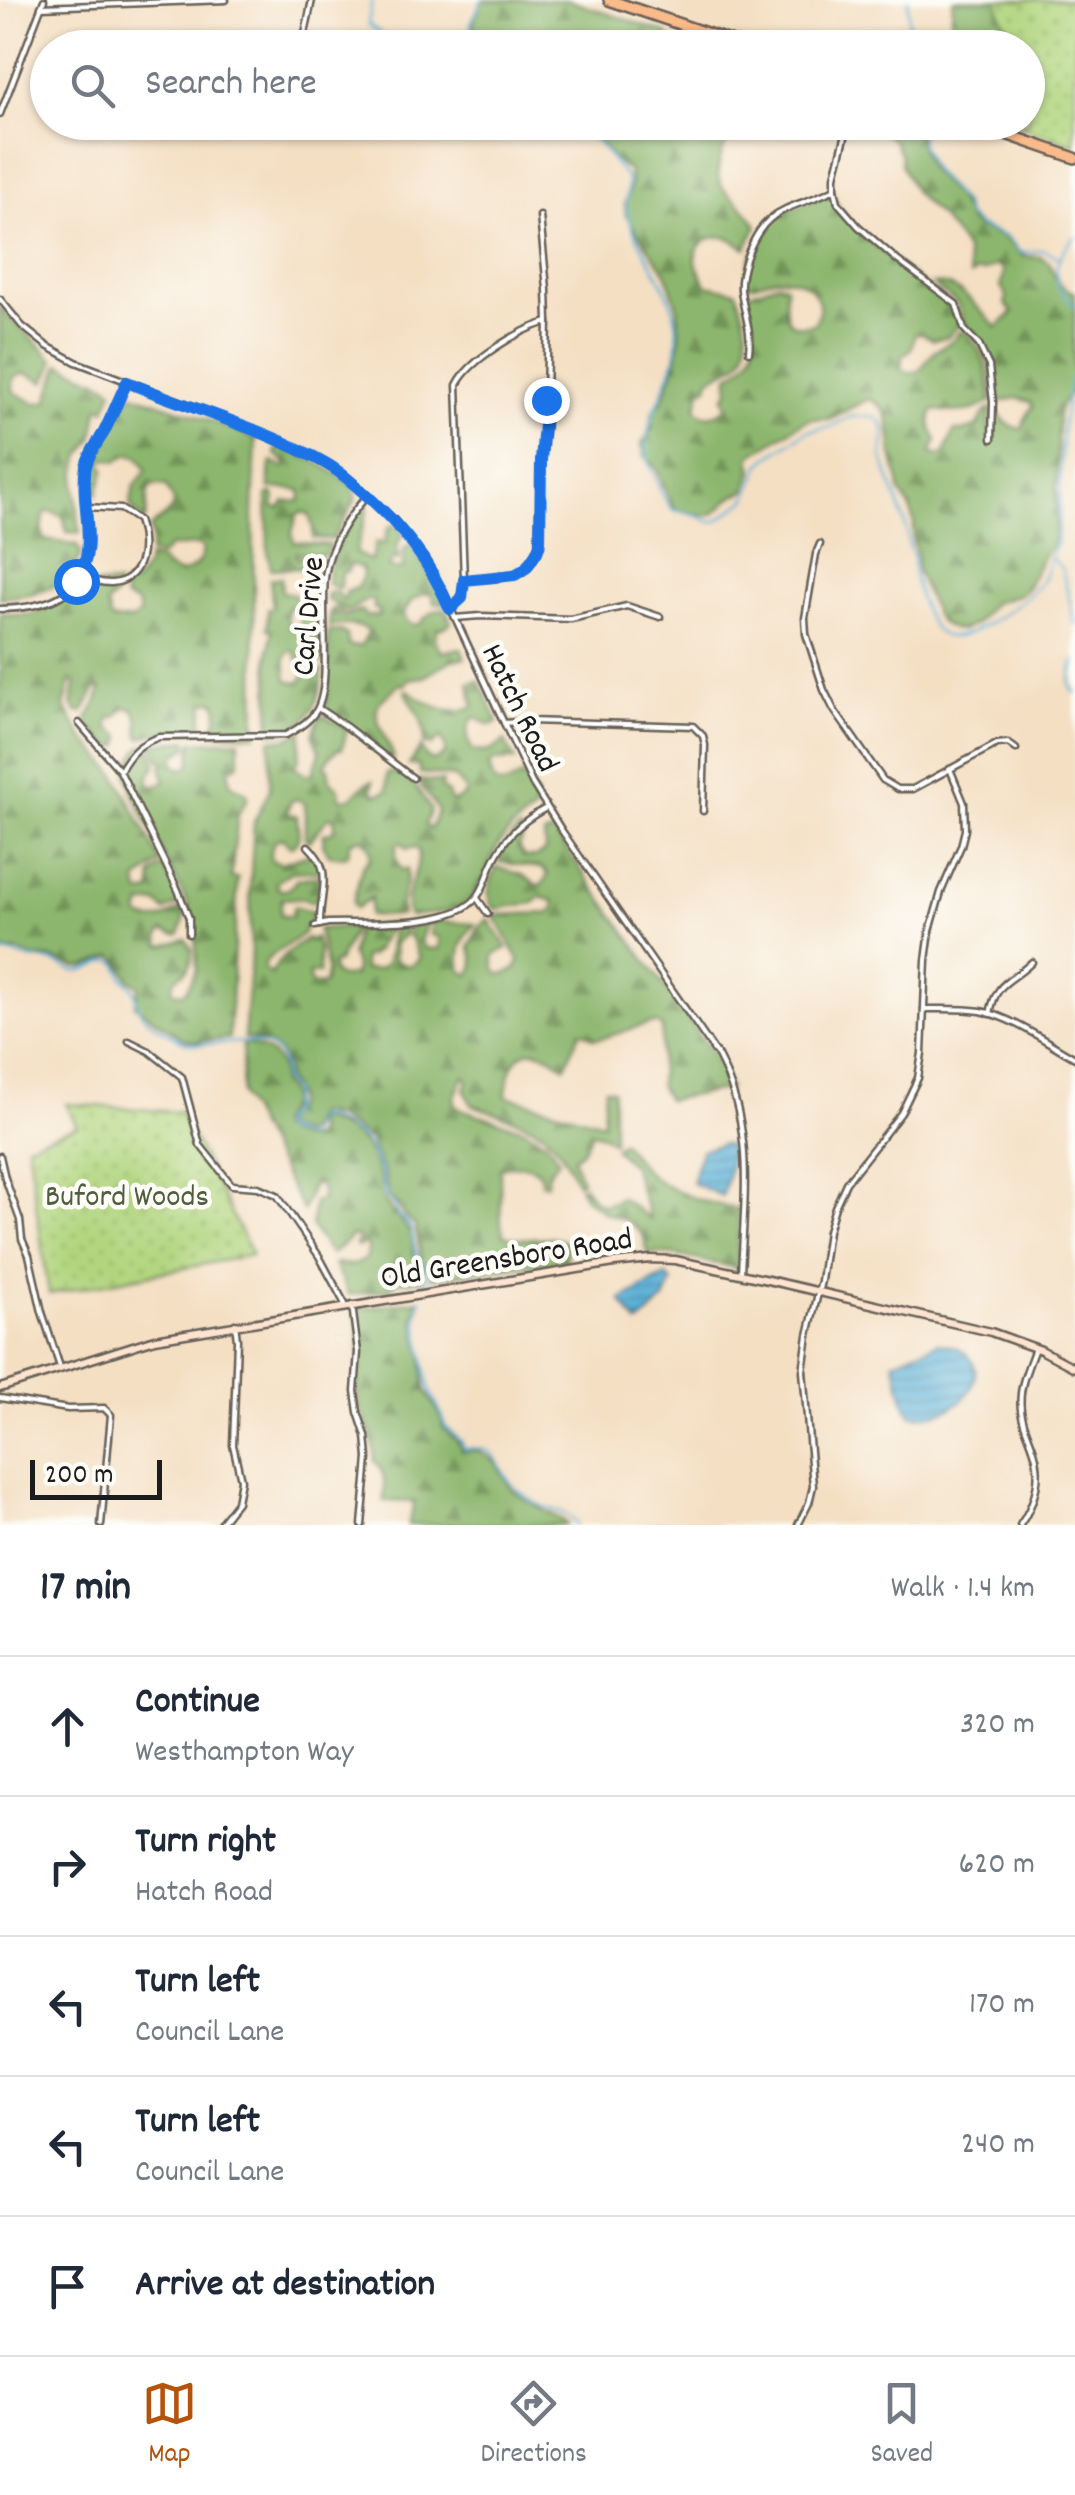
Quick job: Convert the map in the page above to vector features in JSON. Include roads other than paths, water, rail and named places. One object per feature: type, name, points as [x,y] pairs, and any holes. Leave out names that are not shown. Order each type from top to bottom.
[{"type":"highway","points":[[609,0],[697,30]]},
{"type":"highway","points":[[1023,140],[1075,158]]},
{"type":"street","points":[[33,30],[43,3],[226,0]]},
{"type":"street","points":[[306,30],[312,0]]},
{"type":"street","points":[[0,114],[30,37]]},
{"type":"street","points":[[845,140],[834,189],[838,203],[896,260],[956,304],[964,329],[979,345],[988,366],[993,402],[992,439]]},
{"type":"street","points":[[748,352],[749,324],[740,285],[757,235],[775,214],[834,189]]},
{"type":"street","points":[[464,580],[503,578],[520,572],[531,563],[540,544],[548,322],[540,216]]},
{"type":"street","name":"Hatch Road","points":[[0,299],[22,326],[76,362],[289,445],[344,475],[392,518],[424,558],[532,782],[726,1073],[744,1131],[742,1274]]},
{"type":"street","points":[[450,609],[462,598],[464,580],[457,385],[465,372],[522,331],[548,322]]},
{"type":"street","points":[[0,609],[42,606],[69,591],[80,575],[88,546],[85,470],[127,382]]},
{"type":"street","name":"Carl Drive","points":[[120,770],[141,743],[159,738],[286,735],[318,708],[324,684],[326,569],[334,542],[367,496]]},
{"type":"street","points":[[80,575],[99,584],[117,583],[133,574],[144,546],[138,520],[122,509],[87,507]]},
{"type":"street","points":[[820,544],[805,626],[830,704],[879,775],[892,787],[913,789],[997,744],[1008,743],[1016,749]]},
{"type":"street","points":[[455,618],[572,619],[627,606],[660,618]]},
{"type":"street","points":[[318,708],[412,778]]},
{"type":"street","points":[[79,723],[120,770],[178,890],[189,918],[189,934]]},
{"type":"street","points":[[504,723],[693,726],[703,736],[703,811]]},
{"type":"street","points":[[798,1525],[809,1504],[812,1486],[804,1370],[828,1231],[840,1195],[853,1172],[901,1112],[914,1090],[920,1066],[928,948],[934,916],[965,830],[964,803],[950,770]]},
{"type":"street","points":[[308,846],[323,866],[317,926],[445,916],[464,909],[477,898],[500,845],[510,833],[548,807]]},
{"type":"street","points":[[477,898],[488,914]]},
{"type":"street","points":[[990,1014],[1000,986],[1032,962]]},
{"type":"street","points":[[924,1010],[990,1014],[1075,1058]]},
{"type":"street","points":[[130,1041],[182,1076],[200,1145],[232,1185],[258,1186],[277,1195],[349,1306],[358,1352],[354,1392],[368,1458],[362,1525]]},
{"type":"street","points":[[0,1156],[60,1368]]},
{"type":"street","name":"Old Greensboro Road","points":[[0,1388],[156,1339],[639,1260],[675,1260],[992,1332],[1075,1368]]},
{"type":"street","points":[[219,1525],[238,1502],[241,1480],[233,1445],[235,1324]]},
{"type":"street","points":[[1020,1525],[1032,1504],[1036,1476],[1037,1463],[1022,1419],[1020,1396],[1035,1348]]},
{"type":"street","points":[[0,1398],[68,1408],[104,1408],[111,1414],[102,1525]]},
{"type":"water","points":[[723,1144],[730,1147],[722,1196],[692,1183],[701,1150]]},
{"type":"water","points":[[666,1275],[672,1282],[664,1300],[637,1323],[621,1300]]},
{"type":"water","points":[[938,1343],[958,1348],[970,1358],[975,1370],[973,1384],[952,1407],[935,1414],[913,1415],[906,1408],[894,1361]]},
{"type":"waterway","points":[[372,0],[368,24],[376,30]]},
{"type":"waterway","points":[[470,30],[482,0]]},
{"type":"waterway","points":[[908,0],[909,30]]},
{"type":"waterway","points":[[596,140],[627,179],[628,217],[667,293],[677,326],[675,357],[650,423],[646,451],[662,494],[673,510],[717,521],[746,500],[767,458],[807,431],[830,427],[850,417],[877,418],[883,425],[882,456],[907,530],[923,607],[940,634],[964,635],[1012,608],[1040,584],[1045,574],[1057,543],[1062,433],[1075,368]]},
{"type":"waterway","points":[[921,140],[932,169],[978,226],[1006,237],[1021,253],[1044,250],[1060,258]]},
{"type":"waterway","points":[[1075,237],[1056,272],[1060,288],[1075,306]]},
{"type":"waterway","points":[[1052,558],[1062,569],[1075,624]]},
{"type":"waterway","points":[[1075,660],[1070,684],[1075,693]]},
{"type":"waterway","points":[[0,953],[50,961],[74,971],[113,961],[133,989],[143,1015],[184,1042],[246,1042],[274,1050],[282,1061],[283,1080],[293,1092],[289,1114],[281,1122],[282,1130],[307,1138],[316,1118],[325,1117],[359,1136],[370,1147],[382,1174],[386,1197],[410,1226],[416,1253],[429,1270],[425,1290]]},
{"type":"waterway","points":[[421,1298],[417,1319],[429,1388],[445,1426],[462,1442],[463,1449],[490,1452],[519,1491],[536,1503],[569,1516],[577,1525]]},
{"type":"park label","name":"Buford Woods","points":[[127,1194]]}]
